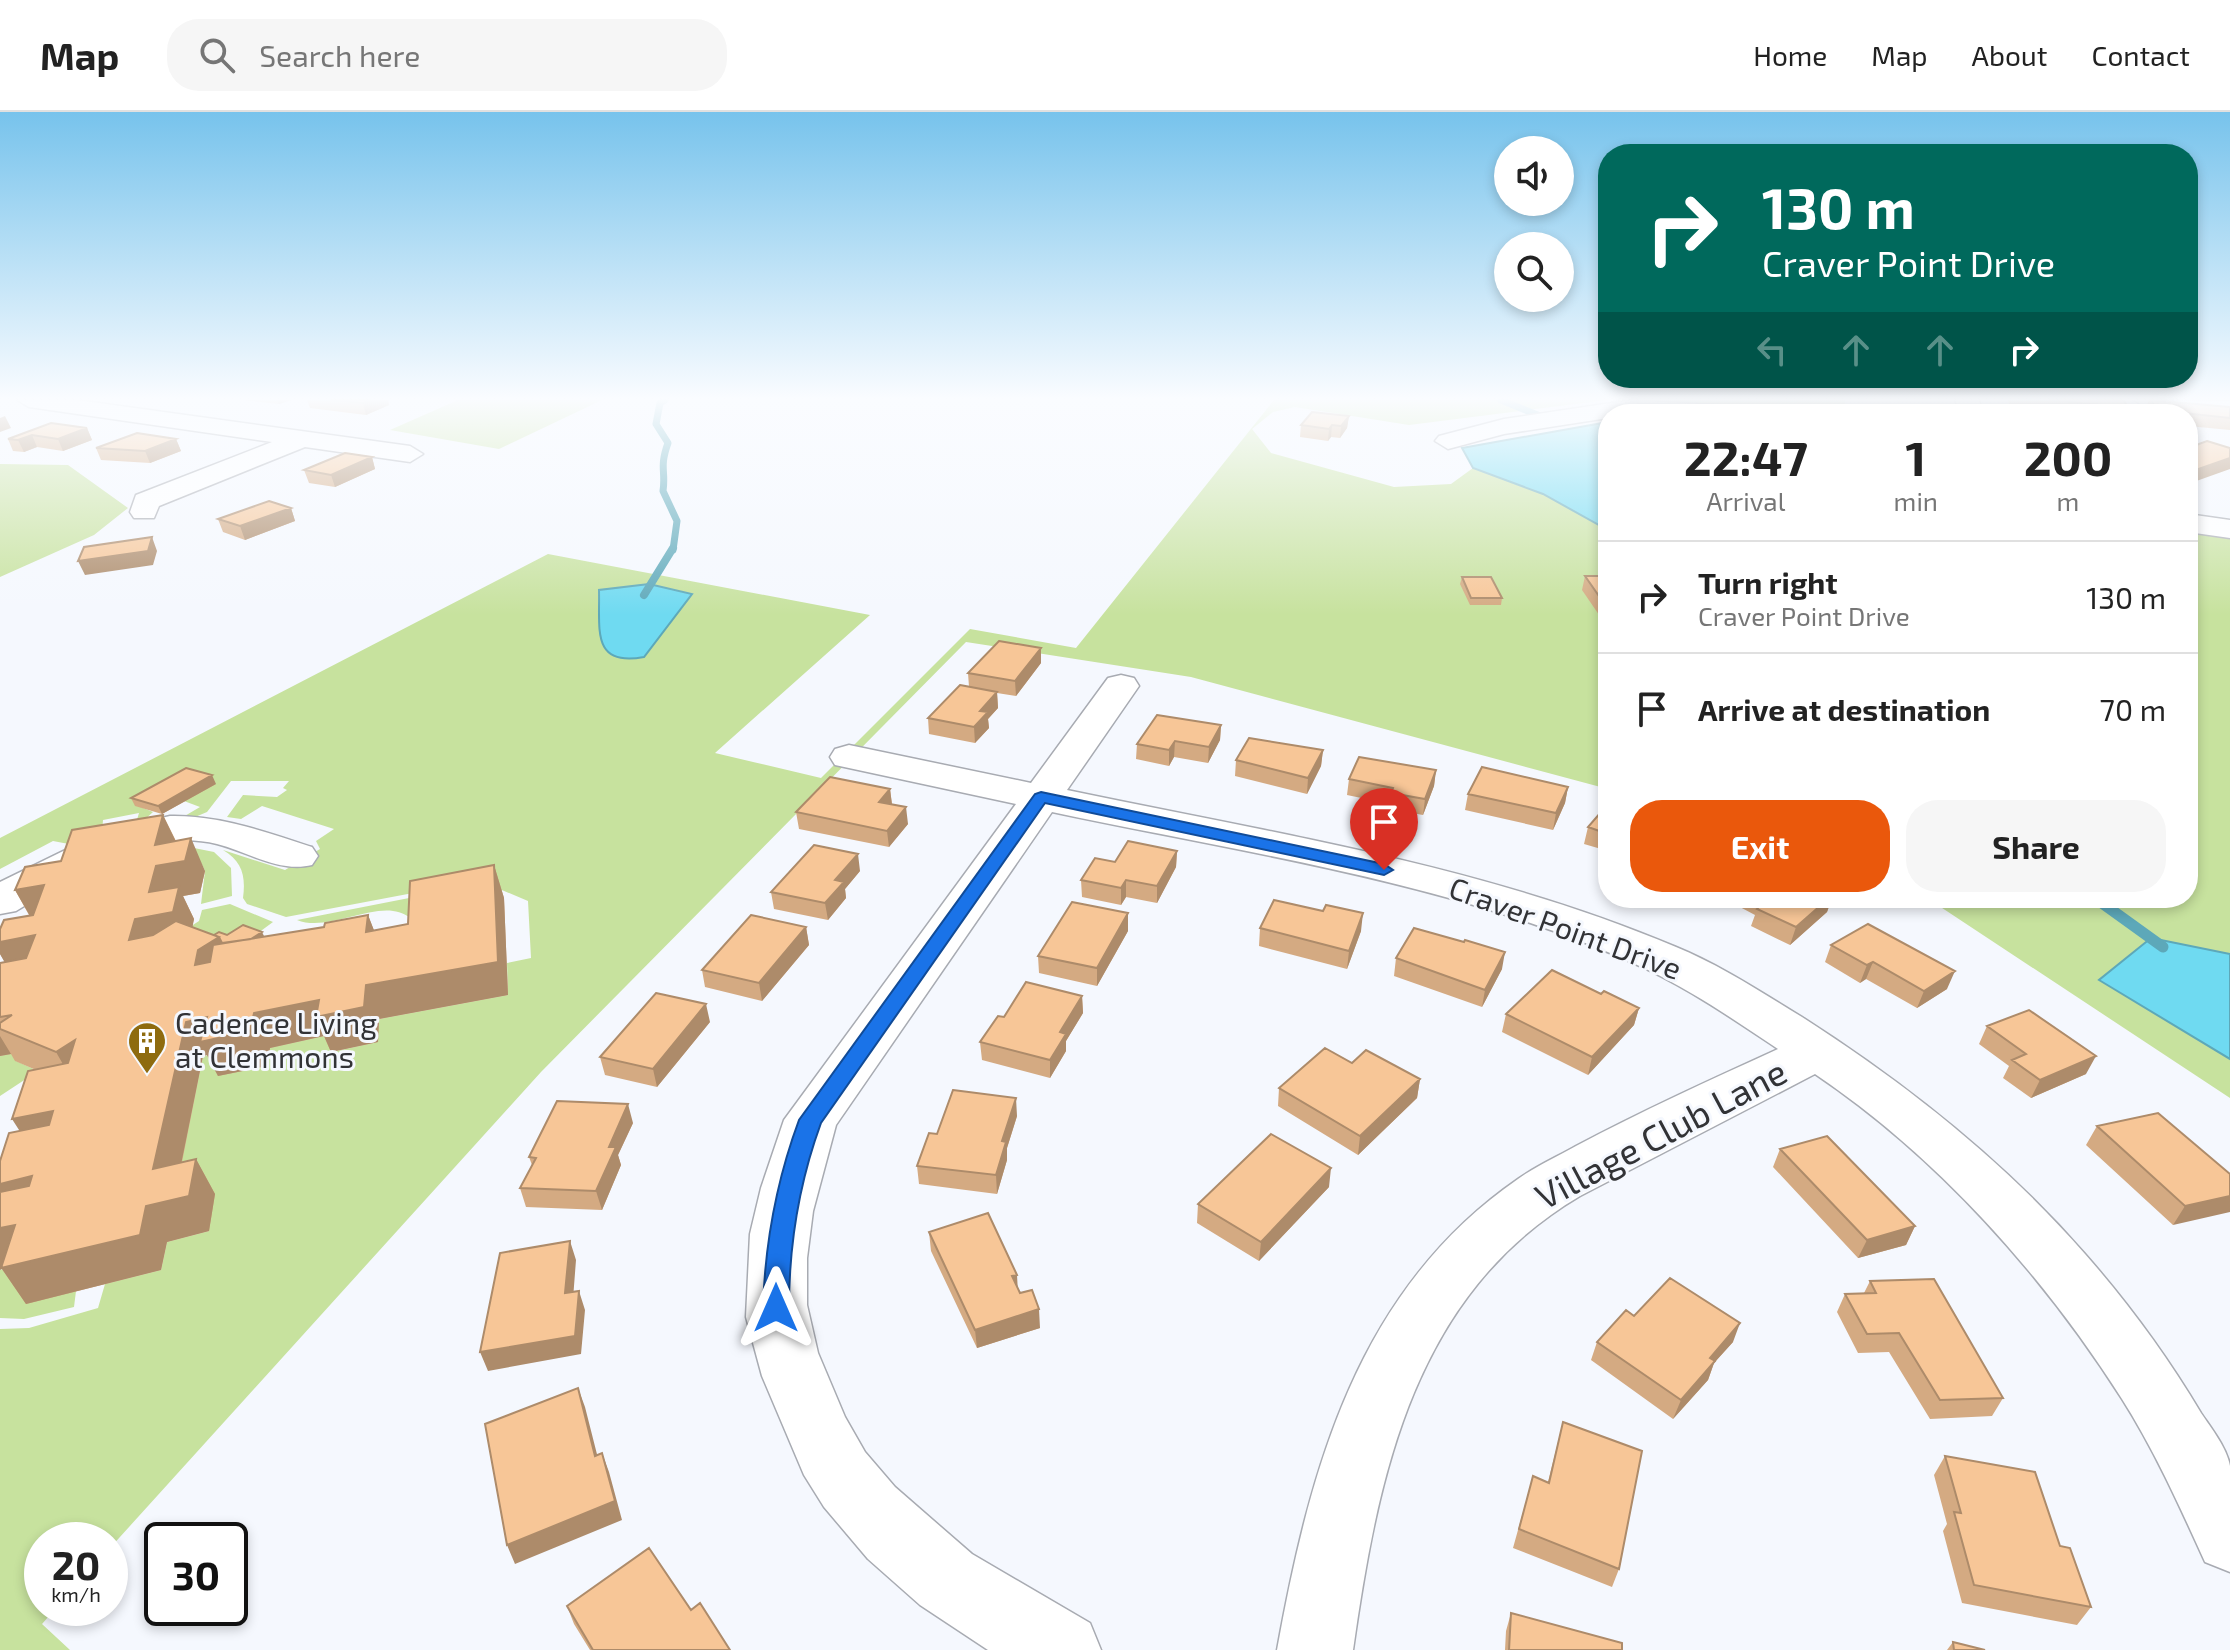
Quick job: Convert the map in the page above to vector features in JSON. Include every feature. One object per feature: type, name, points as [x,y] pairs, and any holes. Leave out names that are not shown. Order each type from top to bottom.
[{"type":"street","points":[[144,512],[146,501],[220,472]]},
{"type":"street","points":[[2198,524],[2230,529]]},
{"type":"street","points":[[1063,1650],[991,1611],[930,1568],[881,1525],[846,1482],[823,1443],[789,1365],[776,1308],[777,1252],[793,1167],[811,1120],[1121,686]]},
{"type":"street","name":"Craver Point Drive","points":[[849,757],[1421,878],[1527,908],[1664,959],[1820,1050],[1935,1138],[2005,1204],[2061,1269],[2149,1381],[2207,1483],[2230,1538]]},
{"type":"street","points":[[0,901],[93,849],[192,827],[297,856]]},
{"type":"street","name":"Village Club Lane","points":[[1315,1650],[1343,1492],[1368,1412],[1408,1338],[1474,1249],[1537,1195],[1570,1176],[1662,1125],[1820,1050]]},
{"type":"green space","points":[[0,472],[77,472],[128,508],[94,535],[0,577]]},
{"type":"green space","points":[[1217,472],[1339,472],[1394,487],[1451,484],[1468,472],[1483,472],[1543,494],[1598,524],[1598,786],[1191,677],[966,642],[541,1072],[128,1528],[128,1522],[24,1522],[24,1626],[44,1626],[70,1650],[0,1650],[0,1329],[29,1328],[98,1308],[105,1284],[161,1270],[167,1242],[209,1231],[173,1204],[203,1056],[269,1048],[333,1034],[332,1052],[377,1042],[379,1019],[508,995],[507,963],[531,958],[528,901],[497,888],[466,883],[286,917],[247,904],[243,898],[241,870],[235,859],[223,850],[285,870],[320,849],[316,841],[334,829],[262,806],[241,819],[227,817],[243,795],[277,797],[287,790],[283,788],[289,781],[231,781],[207,812],[188,820],[183,817],[200,807],[184,801],[215,784],[136,805],[153,812],[140,824],[136,823],[139,813],[103,820],[102,832],[74,845],[53,841],[0,869],[0,838],[548,554],[870,615],[715,753],[821,778],[970,629],[1076,648]]},
{"type":"green space","points":[[2230,525],[2230,1098],[1942,908],[2198,908],[2198,527]]},
{"type":"green space","points":[[194,848],[214,852],[231,868],[232,896],[201,904],[205,871]]},
{"type":"green space","points":[[455,889],[408,928],[410,918],[398,912],[385,911],[325,922],[297,920]]},
{"type":"green space","points":[[230,904],[273,922],[254,936],[151,952],[199,921],[202,910]]},
{"type":"green space","points":[[32,1049],[16,1061],[38,1071],[0,1096],[0,1056]]},
{"type":"green space","points":[[38,1260],[26,1303],[76,1291],[74,1307],[24,1319],[0,1318],[0,1270]]},
{"type":"water","points":[[1483,472],[1598,472],[1598,524],[1543,494]]},
{"type":"water","points":[[649,584],[692,594],[644,657],[627,659],[615,656],[602,642],[599,590]]},
{"type":"water","points":[[2151,938],[2230,954],[2230,1059],[2099,980]]},
{"type":"building","points":[[269,501],[291,508],[240,526],[218,519]]},
{"type":"building","points":[[152,537],[148,551],[78,561],[84,547]]},
{"type":"building","points":[[1585,576],[1598,576],[1598,595]]},
{"type":"building","points":[[1462,577],[1491,577],[1502,598],[1471,598]]},
{"type":"building","points":[[999,641],[1041,648],[1015,681],[968,673]]},
{"type":"building","points":[[960,685],[997,692],[980,711],[988,712],[974,727],[928,718]]},
{"type":"building","points":[[1157,715],[1221,725],[1209,747],[1175,741],[1169,750],[1137,744]]},
{"type":"building","points":[[1249,738],[1323,750],[1308,778],[1236,760]]},
{"type":"building","points":[[1359,757],[1436,770],[1425,799],[1391,793],[1393,788],[1349,779]]},
{"type":"building","points":[[1482,767],[1568,787],[1556,813],[1468,794]]},
{"type":"building","points":[[186,768],[212,775],[158,806],[131,798]]},
{"type":"building","points":[[830,777],[890,789],[879,802],[906,807],[887,831],[796,812]]},
{"type":"building","name":"Cadence Living at Clemmons","points":[[163,815],[155,845],[191,838],[185,861],[156,866],[149,892],[179,887],[173,912],[135,919],[129,940],[153,935],[176,921],[219,937],[198,950],[195,965],[210,962],[213,945],[324,927],[325,923],[368,915],[366,932],[408,924],[410,881],[494,865],[498,962],[366,985],[364,1007],[316,1017],[319,1000],[254,1013],[250,1031],[200,1042],[207,1017],[186,1022],[153,1169],[196,1159],[189,1196],[146,1206],[140,1235],[1,1268],[15,1225],[0,1228],[0,1192],[29,1186],[32,1176],[0,1184],[0,1161],[9,1133],[49,1125],[53,1111],[12,1119],[28,1071],[68,1063],[75,1040],[56,1052],[0,1029],[0,1023],[12,1015],[0,1017],[0,963],[26,958],[35,935],[0,942],[0,929],[4,920],[33,915],[44,885],[15,890],[25,867],[61,861],[72,830]]},
{"type":"building","points":[[1598,816],[1598,830],[1588,827]]},
{"type":"building","points":[[1128,841],[1177,851],[1157,886],[1126,880],[1121,888],[1081,880],[1095,858],[1115,862]]},
{"type":"building","points":[[814,845],[858,854],[835,880],[844,882],[825,903],[771,892]]},
{"type":"building","points":[[1274,900],[1323,911],[1326,905],[1363,913],[1349,951],[1260,928]]},
{"type":"building","points":[[1072,902],[1128,913],[1097,968],[1038,956]]},
{"type":"building","points":[[1758,908],[1818,908],[1796,927]]},
{"type":"building","points":[[751,915],[806,927],[759,983],[702,970]]},
{"type":"building","points":[[1868,924],[1955,971],[1924,991],[1873,962],[1867,965],[1831,945]]},
{"type":"building","points":[[243,925],[262,932],[251,939],[222,943],[214,935],[219,932],[227,935]]},
{"type":"building","points":[[1414,928],[1505,952],[1485,990],[1396,958]]},
{"type":"building","points":[[1552,970],[1639,1008],[1592,1057],[1506,1014]]},
{"type":"building","points":[[1026,982],[1082,996],[1060,1032],[1066,1034],[1050,1060],[980,1042],[998,1016],[1004,1017]]},
{"type":"building","points":[[656,993],[706,1004],[653,1069],[600,1057]]},
{"type":"building","points":[[2029,1010],[2096,1056],[2040,1080],[2012,1060],[2026,1054],[1987,1026]]},
{"type":"building","points":[[1325,1048],[1352,1063],[1366,1050],[1420,1079],[1360,1136],[1279,1088]]},
{"type":"building","points":[[953,1090],[1016,1098],[1002,1141],[1006,1142],[996,1175],[917,1166],[929,1133],[937,1134]]},
{"type":"building","points":[[557,1101],[628,1104],[609,1147],[616,1147],[596,1191],[520,1188],[536,1158],[529,1157]]},
{"type":"building","points":[[2158,1113],[2230,1174],[2230,1196],[2185,1206],[2097,1126]]},
{"type":"building","points":[[1271,1134],[1331,1168],[1261,1242],[1198,1204]]},
{"type":"building","points":[[1827,1136],[1915,1226],[1867,1240],[1780,1149]]},
{"type":"building","points":[[988,1213],[1017,1275],[1012,1276],[1020,1293],[1032,1290],[1039,1309],[975,1330],[929,1232]]},
{"type":"building","points":[[570,1241],[565,1293],[579,1291],[575,1336],[480,1352],[500,1253]]},
{"type":"building","points":[[1670,1278],[1740,1323],[1710,1358],[1715,1361],[1681,1400],[1597,1342],[1626,1310],[1634,1316]]},
{"type":"building","points":[[1934,1279],[2003,1398],[1940,1400],[1899,1333],[1867,1334],[1845,1294],[1876,1293],[1870,1281]]},
{"type":"building","points":[[578,1388],[595,1456],[602,1453],[615,1501],[507,1545],[485,1424]]},
{"type":"building","points":[[1563,1422],[1642,1451],[1619,1569],[1519,1529],[1533,1476],[1549,1483]]},
{"type":"building","points":[[1945,1456],[2035,1472],[2060,1546],[2070,1548],[2091,1607],[1974,1585],[1954,1512],[1961,1513]]},
{"type":"building","points":[[649,1548],[691,1610],[700,1603],[730,1650],[593,1650],[567,1606]]},
{"type":"building","points":[[1511,1613],[1622,1643],[1622,1650],[1509,1650]]},
{"type":"building","points":[[1953,1642],[1985,1650],[1954,1650]]},
{"type":"waterway","points":[[664,472],[663,491],[677,521],[673,550]]},
{"type":"waterway","points":[[644,595],[673,548]]},
{"type":"waterway","points":[[2109,908],[2163,947]]},
{"type":"place","name":"Cadence Living at Clemmons","points":[[147,1075]]},
{"type":"route","points":[[776,1308],[777,1252],[793,1167],[811,1120],[1041,797],[1384,870]]}]
